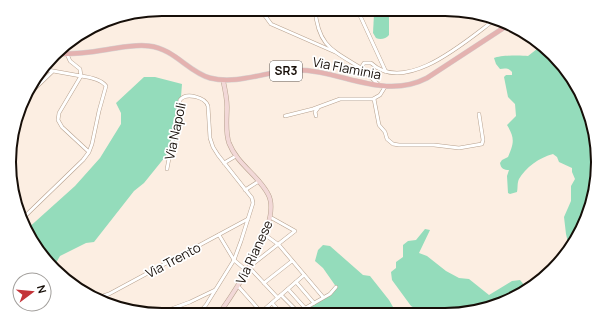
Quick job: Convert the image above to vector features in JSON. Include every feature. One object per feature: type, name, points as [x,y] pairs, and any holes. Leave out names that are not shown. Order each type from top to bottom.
[{"type":"main road","name":"Via Flaminia","points":[[67,54],[132,46],[149,46],[170,52],[203,75],[213,79],[234,80],[282,71],[300,70],[316,72],[383,87],[406,86],[424,79],[503,28]]},
{"type":"main road","name":"Via Rianese","points":[[223,80],[227,101],[227,133],[230,145],[236,156],[259,181],[272,201],[270,218],[248,269],[223,308]]},
{"type":"street","points":[[265,16],[268,21],[275,26],[336,52],[361,68],[383,87],[380,95],[374,99],[343,99],[285,116]]},
{"type":"street","points":[[315,16],[317,27],[324,41],[336,52]]},
{"type":"street","points":[[360,16],[386,72]]},
{"type":"street","points":[[361,68],[364,63],[368,62],[377,69],[386,72],[399,73],[411,71],[444,56],[490,23]]},
{"type":"street","points":[[67,54],[70,61],[80,69],[81,76],[60,112],[58,120],[60,126],[89,152]]},
{"type":"street","points":[[26,214],[83,160],[89,152],[106,85],[93,79],[81,76],[48,71]]},
{"type":"street","points":[[38,85],[52,72]]},
{"type":"street","name":"Via Napoli","points":[[167,169],[177,109],[180,100],[184,96],[200,98],[208,103],[211,142],[216,153],[253,202],[234,260],[203,308]]},
{"type":"street","points":[[374,99],[379,125],[385,132],[387,139],[393,144],[399,145],[459,148],[482,144],[483,140],[479,114]]},
{"type":"street","points":[[316,116],[315,112],[320,106]]},
{"type":"street","points":[[224,163],[236,156]]},
{"type":"street","points":[[245,190],[259,181]]},
{"type":"street","points":[[248,269],[295,231],[270,218]]},
{"type":"street","name":"Via Trento","points":[[103,296],[248,219]]},
{"type":"street","points":[[264,234],[278,245],[324,297]]},
{"type":"street","points":[[219,235],[234,260],[248,269],[280,296],[291,308]]},
{"type":"street","points":[[264,283],[292,261]]},
{"type":"street","points":[[266,308],[304,275]]},
{"type":"street","points":[[296,282],[314,303]]},
{"type":"street","points":[[238,286],[256,308]]},
{"type":"street","points":[[288,289],[305,308],[330,294],[336,287]]},
{"type":"street","points":[[174,308],[216,289]]},
{"type":"street","points":[[272,303],[277,308]]},
{"type":"green space","points":[[374,16],[389,16],[389,35],[383,39],[379,39],[376,38],[373,33]]},
{"type":"green space","points":[[537,49],[561,73],[576,97],[586,124],[590,143],[591,172],[586,200],[576,227],[568,241],[564,217],[571,201],[571,186],[575,179],[572,168],[559,162],[557,157],[553,154],[548,155],[538,160],[525,171],[518,181],[517,192],[510,194],[508,193],[507,176],[509,170],[503,169],[500,163],[508,157],[512,148],[513,141],[507,125],[516,116],[515,104],[508,97],[504,77],[506,75],[512,75],[512,72],[504,68],[500,69],[494,58],[516,55],[528,56]]},
{"type":"green space","points":[[144,77],[155,77],[182,84],[178,135],[165,157],[144,183],[134,191],[94,242],[86,243],[60,256],[56,262],[46,251],[31,226],[75,186],[100,158],[121,124],[121,113],[116,103]]},
{"type":"green space","points":[[425,229],[430,230],[419,253],[427,256],[446,271],[459,278],[469,279],[489,295],[512,281],[520,280],[524,284],[510,293],[483,303],[455,308],[414,308],[411,306],[392,280],[391,272],[396,268],[396,262],[403,257],[403,245],[408,241],[416,240]]},
{"type":"green space","points":[[323,245],[330,246],[363,275],[370,276],[394,308],[309,308],[327,297],[337,288],[323,268],[315,261],[318,250]]}]
